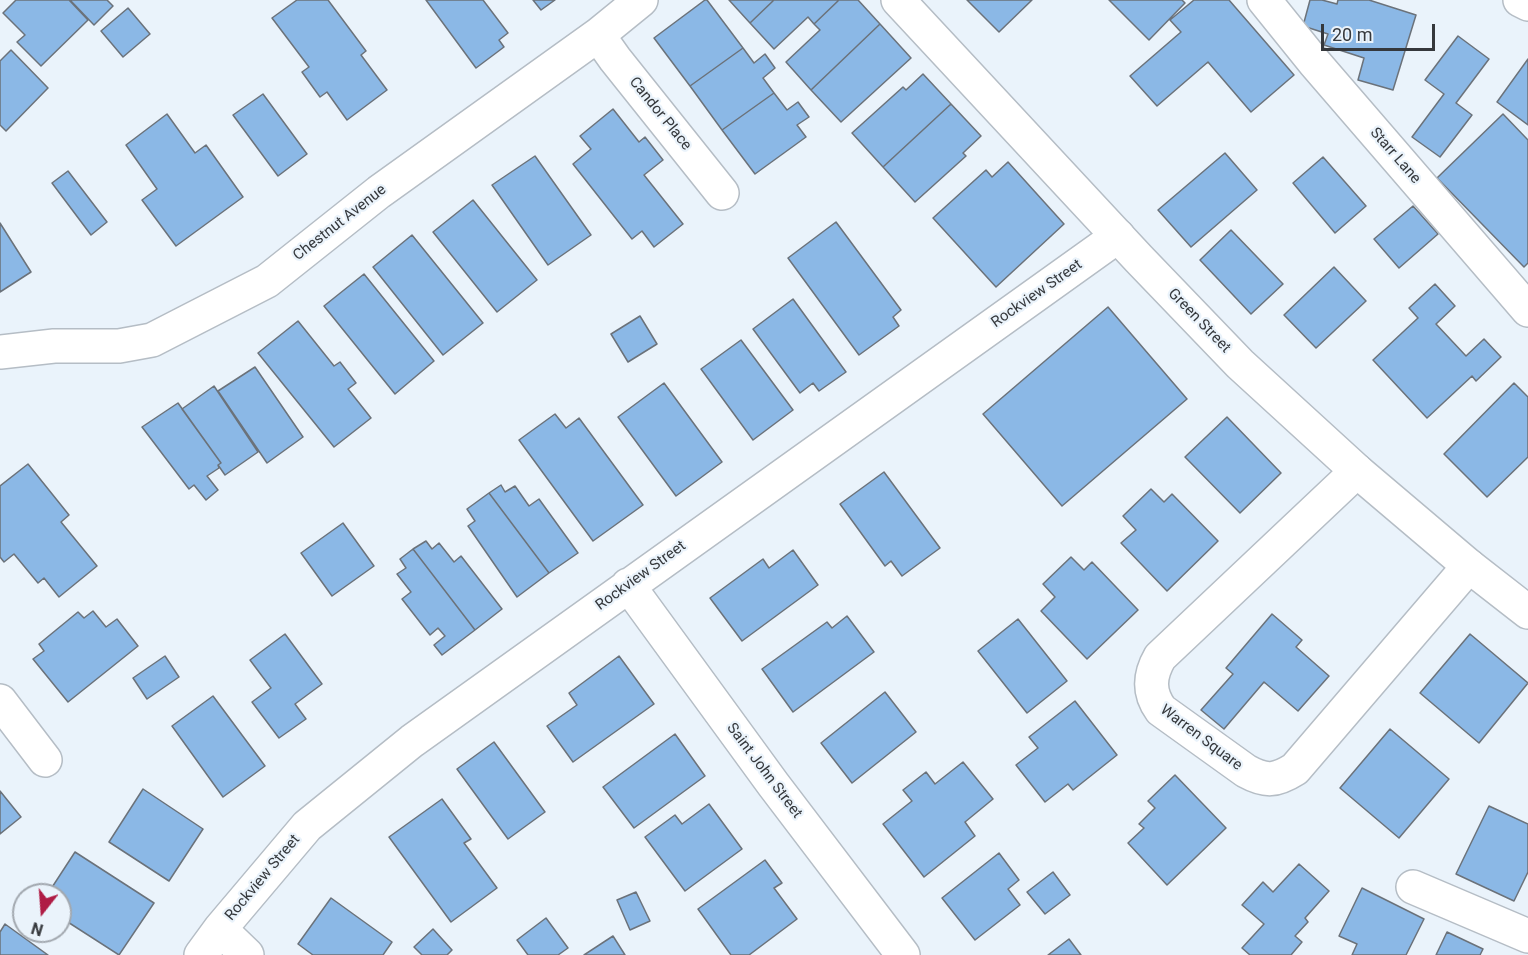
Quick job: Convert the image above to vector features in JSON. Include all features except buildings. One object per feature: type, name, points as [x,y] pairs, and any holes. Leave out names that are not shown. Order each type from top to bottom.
[{"type":"street","name":"Chestnut Avenue","points":[[0,352],[54,346],[119,346],[152,340],[267,281],[379,192],[598,35],[641,0]]},
{"type":"street","name":"Green Street","points":[[898,0],[1118,237],[1240,364],[1357,471],[1469,566],[1528,612]]},
{"type":"street","name":"Starr Lane","points":[[1264,0],[1314,62],[1528,310]]},
{"type":"street","points":[[1520,0],[1528,4]]},
{"type":"street","name":"Candor Place","points":[[598,35],[723,193]]},
{"type":"street","name":"Rockview Street","points":[[210,942],[307,826],[412,741],[1118,237]]},
{"type":"street","name":"Warren Square","points":[[1357,471],[1160,657],[1153,670],[1151,690],[1161,710],[1257,778],[1282,777],[1295,769],[1469,566]]},
{"type":"street","name":"Saint John Street","points":[[628,585],[903,955]]},
{"type":"street","points":[[0,701],[45,760]]},
{"type":"street","points":[[1413,887],[1528,936]]},
{"type":"street","points":[[210,942],[247,955]]}]
